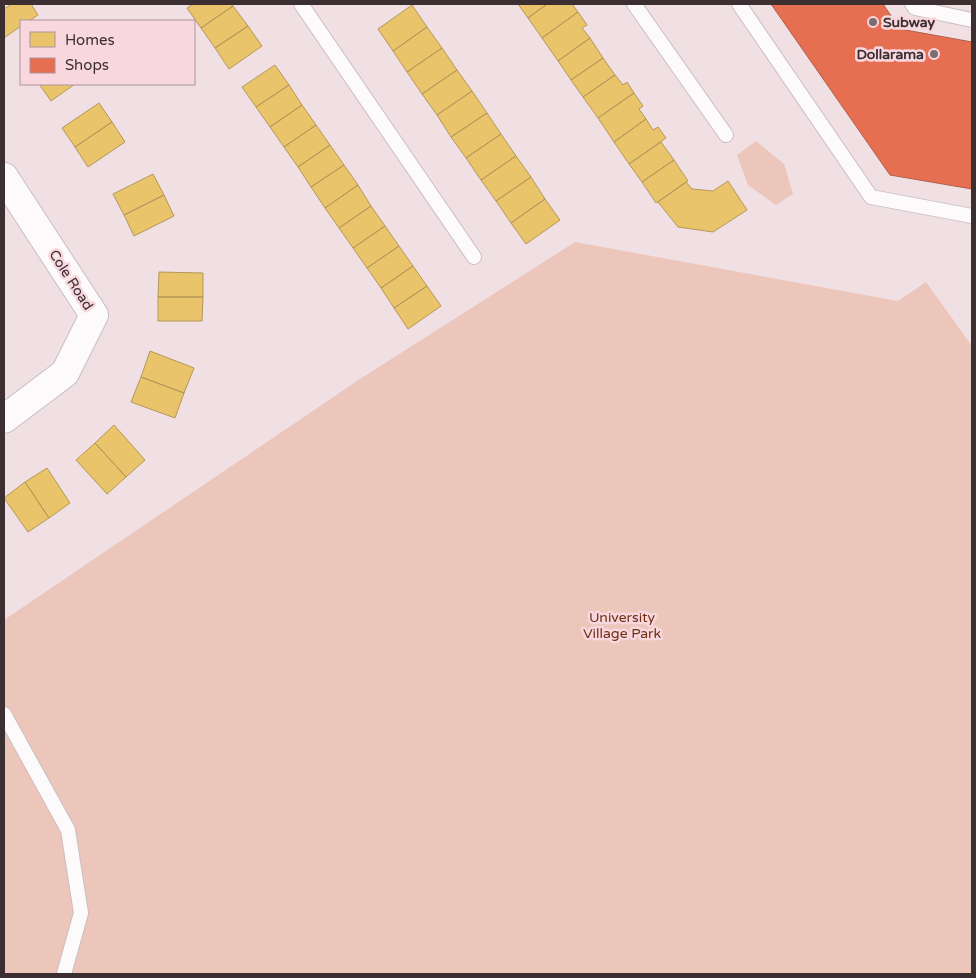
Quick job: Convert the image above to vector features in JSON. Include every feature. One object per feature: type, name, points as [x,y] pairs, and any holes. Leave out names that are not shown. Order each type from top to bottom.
[{"type":"street","name":"Cole Road","points":[[4,176],[94,315],[64,373],[4,419]]},
{"type":"lane","points":[[301,4],[474,257]]},
{"type":"lane","points":[[634,4],[726,135]]},
{"type":"lane","points":[[739,4],[871,197],[972,216]]},
{"type":"lane","points":[[912,4],[915,8],[972,20]]},
{"type":"lane","points":[[4,714],[68,830],[81,913],[64,974]]},
{"type":"green space","points":[[756,141],[784,164],[793,194],[776,205],[748,185],[737,155]]},
{"type":"green space","name":"University Village Park","points":[[575,242],[898,301],[926,282],[972,346],[972,974],[4,974],[4,620],[357,381]]},
{"type":"building: Homes","points":[[12,4],[31,4],[38,15],[30,20],[20,20],[20,27],[4,38],[4,9]]},
{"type":"building: Homes","points":[[193,4],[232,4],[233,6],[201,28],[187,8]]},
{"type":"building: Homes","points":[[518,4],[547,4],[528,18]]},
{"type":"building: Homes","points":[[547,4],[572,4],[578,12],[542,38],[528,18]]},
{"type":"building: Homes","points":[[412,5],[427,27],[393,51],[378,29]]},
{"type":"building: Homes","points":[[233,6],[248,26],[215,48],[201,28]]},
{"type":"building: Homes","points":[[578,12],[587,25],[582,28],[590,38],[558,61],[542,38]]},
{"type":"building: Homes","points":[[248,26],[262,46],[229,69],[215,48]]},
{"type":"building: Homes","points":[[427,27],[442,48],[407,72],[393,51]]},
{"type":"building: Homes","points":[[590,38],[603,58],[571,80],[558,61]]},
{"type":"building: Homes","points":[[442,48],[457,70],[422,94],[407,72]]},
{"type":"building: Homes","points":[[603,58],[615,75],[583,97],[571,80]]},
{"type":"building: Homes","points":[[275,65],[289,85],[256,107],[242,87]]},
{"type":"building: Homes","points":[[457,70],[472,91],[437,115],[422,94]]},
{"type":"building: Homes","points":[[615,75],[623,85],[627,82],[634,93],[598,118],[583,97]]},
{"type":"building: Homes","points":[[40,85],[74,85],[51,101]]},
{"type":"building: Homes","points":[[289,85],[302,105],[270,127],[256,107]]},
{"type":"building: Homes","points":[[472,91],[487,113],[451,137],[437,115]]},
{"type":"building: Homes","points":[[634,93],[643,106],[639,109],[646,119],[614,142],[598,118]]},
{"type":"building: Homes","points":[[99,103],[112,122],[75,147],[62,128]]},
{"type":"building: Homes","points":[[302,105],[316,125],[284,147],[270,127]]},
{"type":"building: Homes","points":[[487,113],[501,134],[466,158],[451,137]]},
{"type":"building: Homes","points":[[646,119],[653,130],[658,127],[666,138],[629,164],[614,142]]},
{"type":"building: Homes","points":[[112,122],[125,142],[88,167],[75,147]]},
{"type":"building: Homes","points":[[316,125],[330,145],[298,167],[284,147]]},
{"type":"building: Homes","points":[[501,134],[516,156],[481,180],[466,158]]},
{"type":"building: Homes","points":[[661,142],[674,160],[642,182],[629,164]]},
{"type":"building: Homes","points":[[330,145],[344,165],[311,187],[298,167]]},
{"type":"building: Homes","points":[[516,156],[531,177],[496,201],[481,180]]},
{"type":"building: Homes","points":[[674,160],[688,181],[656,203],[642,182]]},
{"type":"building: Homes","points":[[344,165],[358,185],[325,208],[311,187]]},
{"type":"building: Homes","points":[[153,174],[164,195],[124,215],[113,194]]},
{"type":"building: Homes","points":[[531,177],[545,199],[511,223],[496,201]]},
{"type":"building: Homes","points":[[728,181],[747,210],[713,232],[678,227],[658,202],[686,182],[692,189],[713,191]]},
{"type":"building: Homes","points":[[358,185],[371,206],[339,228],[325,208]]},
{"type":"building: Homes","points":[[164,195],[174,216],[134,236],[124,215]]},
{"type":"building: Homes","points":[[545,199],[560,220],[526,244],[511,223]]},
{"type":"building: Homes","points":[[371,206],[385,226],[353,248],[339,228]]},
{"type":"building: Homes","points":[[385,226],[399,246],[367,268],[353,248]]},
{"type":"building: Homes","points":[[399,246],[413,266],[381,288],[367,268]]},
{"type":"building: Homes","points":[[413,266],[427,286],[394,308],[381,288]]},
{"type":"building: Homes","points":[[159,272],[203,273],[203,297],[158,297]]},
{"type":"building: Homes","points":[[427,286],[441,306],[408,329],[394,308]]},
{"type":"building: Homes","points":[[158,297],[203,297],[202,321],[158,321]]},
{"type":"building: Homes","points":[[150,351],[194,368],[184,393],[141,377]]},
{"type":"building: Homes","points":[[141,377],[184,393],[175,418],[131,402]]},
{"type":"building: Homes","points":[[114,425],[145,460],[126,477],[95,443]]},
{"type":"building: Homes","points":[[95,443],[126,477],[107,494],[76,460]]},
{"type":"building: Homes","points":[[47,468],[70,503],[49,518],[25,482]]},
{"type":"building: Homes","points":[[25,482],[49,518],[28,532],[4,498]]},
{"type":"building: Shops","points":[[771,4],[883,4],[900,29],[972,42],[972,189],[890,175]]},
{"type":"place","name":"Subway","points":[[873,22]]},
{"type":"place","name":"Dollarama","points":[[934,54]]}]
